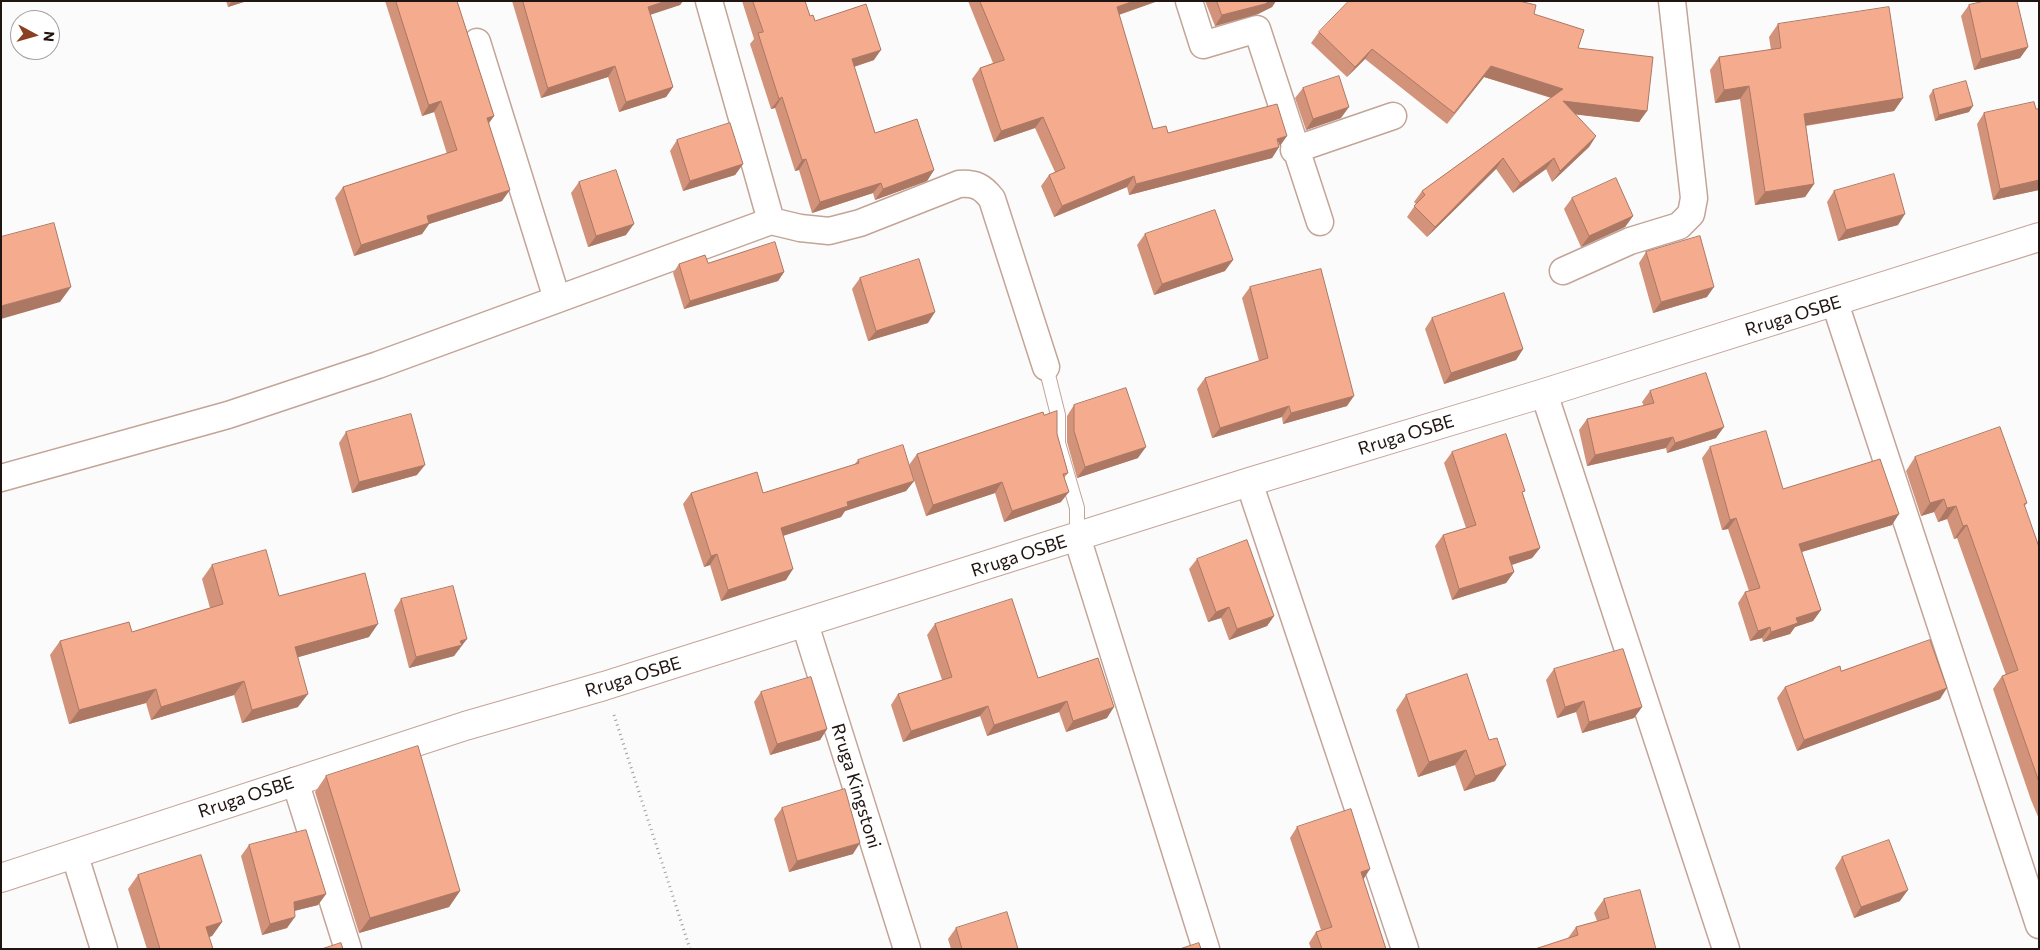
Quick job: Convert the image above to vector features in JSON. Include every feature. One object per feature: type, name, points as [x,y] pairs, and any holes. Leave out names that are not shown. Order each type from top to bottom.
[{"type":"street","points":[[708,1],[771,221]]},
{"type":"street","points":[[1189,1],[1203,45],[1257,29],[1294,150],[1320,222]]},
{"type":"street","points":[[1563,271],[1630,241],[1679,226],[1691,214],[1694,198],[1672,1]]},
{"type":"street","points":[[477,42],[557,299]]},
{"type":"street","points":[[1294,150],[1393,116]]},
{"type":"street","points":[[1,478],[228,415],[378,365],[771,221],[800,228],[830,231],[860,223],[959,184],[973,183],[984,189],[992,199],[1046,366]]},
{"type":"street","name":"Rruga OSBE","points":[[1,878],[75,856],[295,781],[466,726],[805,624],[1249,482],[1544,393],[2039,238]]},
{"type":"street","points":[[1835,303],[2039,925]]},
{"type":"street","points":[[1544,393],[1726,949]]},
{"type":"street","points":[[1249,482],[1405,949]]},
{"type":"street","points":[[1077,537],[1206,949]]},
{"type":"street","name":"Rruga Kingstoni","points":[[805,624],[907,949]]},
{"type":"street","points":[[295,781],[348,949]]},
{"type":"street","points":[[75,856],[104,949]]},
{"type":"lane","points":[[1046,366],[1058,415],[1058,442],[1077,508],[1077,537]]},
{"type":"path","points":[[604,686],[690,949]]},
{"type":"building","points":[[396,1],[457,1],[494,116],[487,118],[510,190],[427,216],[429,223],[361,245],[343,187],[457,150],[441,101],[429,105]]},
{"type":"building","points":[[523,1],[666,1],[648,7],[673,87],[626,102],[615,66],[548,88]]},
{"type":"building","points":[[753,1],[805,1],[810,16],[813,15],[815,21],[866,4],[881,50],[852,59],[875,133],[917,119],[934,170],[883,189],[881,183],[820,202],[806,159],[802,160],[782,97],[779,99],[758,33],[763,32]]},
{"type":"building","points":[[980,1],[1134,1],[1117,7],[1153,129],[1166,126],[1168,133],[1277,104],[1287,136],[1277,139],[1279,147],[1136,184],[1134,176],[1062,206],[1049,175],[1065,168],[1043,117],[1001,131],[980,68],[1004,60]]},
{"type":"building","points":[[1217,1],[1270,1],[1222,15]]},
{"type":"building","points":[[1349,1],[1519,1],[1536,5],[1534,14],[1584,30],[1578,48],[1653,57],[1647,111],[1563,101],[1596,136],[1560,171],[1554,158],[1520,183],[1503,158],[1435,227],[1414,206],[1425,195],[1422,191],[1563,89],[1491,66],[1454,113],[1372,49],[1355,67],[1319,32]]},
{"type":"building","points":[[1985,1],[2017,1],[2028,47],[1981,59],[1969,5]]},
{"type":"building","points":[[1889,7],[1903,98],[1804,114],[1814,184],[1765,192],[1749,86],[1724,90],[1719,57],[1781,48],[1778,24]]},
{"type":"building","points":[[1339,76],[1349,107],[1313,119],[1303,88]]},
{"type":"building","points":[[1966,81],[1973,106],[1939,115],[1933,90]]},
{"type":"building","points":[[2034,102],[2036,109],[2039,109],[2039,180],[2000,189],[1984,113]]},
{"type":"building","points":[[730,123],[743,164],[690,181],[677,140]]},
{"type":"building","points":[[616,170],[634,224],[596,236],[579,182]]},
{"type":"building","points":[[1894,174],[1905,214],[1846,230],[1834,191]]},
{"type":"building","points":[[1616,178],[1633,216],[1589,236],[1572,198]]},
{"type":"building","points":[[1215,210],[1233,260],[1162,284],[1145,234]]},
{"type":"building","points":[[54,223],[71,287],[1,306],[1,237]]},
{"type":"building","points":[[1700,236],[1714,287],[1661,302],[1646,252]]},
{"type":"building","points":[[775,242],[784,272],[690,301],[679,264],[705,255],[708,263]]},
{"type":"building","points":[[919,259],[935,312],[876,331],[860,278]]},
{"type":"building","points":[[1321,269],[1354,396],[1291,413],[1289,406],[1220,428],[1205,378],[1268,358],[1250,287]]},
{"type":"building","points":[[1504,293],[1523,349],[1451,373],[1432,318]]},
{"type":"building","points":[[1706,373],[1724,427],[1675,443],[1673,437],[1595,455],[1587,419],[1654,403],[1650,391]]},
{"type":"building","points":[[1126,388],[1146,447],[1085,467],[1074,431],[1074,405]]},
{"type":"building","points":[[1057,411],[1057,434],[1068,473],[1063,474],[1069,492],[1012,511],[1002,482],[933,505],[917,454],[1043,412],[1044,415]]},
{"type":"building","points":[[411,414],[425,465],[359,482],[346,432]]},
{"type":"building","points":[[2000,427],[2027,503],[2024,504],[2039,547],[2039,782],[2002,676],[2018,670],[1967,525],[1963,526],[1956,506],[1947,508],[1944,499],[1930,503],[1915,457]]},
{"type":"building","points":[[1766,431],[1783,489],[1880,459],[1899,514],[1799,544],[1821,610],[1796,618],[1798,623],[1771,632],[1770,627],[1758,631],[1745,592],[1760,588],[1736,518],[1730,520],[1710,447]]},
{"type":"building","points":[[1506,434],[1525,491],[1522,492],[1540,548],[1509,557],[1514,572],[1459,589],[1443,535],[1476,525],[1452,452]]},
{"type":"building","points":[[903,445],[914,481],[847,502],[848,506],[781,528],[793,569],[728,590],[717,554],[711,556],[691,493],[757,472],[763,493],[859,463],[858,460]]},
{"type":"building","points":[[1247,540],[1274,616],[1237,629],[1229,607],[1216,612],[1197,559]]},
{"type":"building","points":[[266,550],[279,596],[365,573],[378,624],[295,647],[308,694],[252,710],[244,681],[161,707],[156,689],[79,710],[60,641],[129,622],[132,632],[223,604],[212,565]]},
{"type":"building","points":[[453,586],[467,639],[460,641],[462,645],[416,657],[401,599]]},
{"type":"building","points":[[1012,599],[1038,678],[1098,658],[1114,707],[1073,721],[1067,701],[994,725],[988,706],[911,731],[898,694],[952,677],[935,624]]},
{"type":"building","points":[[1930,640],[1947,688],[1804,740],[1785,687],[1840,666],[1841,671]]},
{"type":"building","points":[[1623,649],[1642,707],[1589,722],[1584,701],[1565,707],[1554,669]]},
{"type":"building","points":[[1467,674],[1489,740],[1497,738],[1506,765],[1475,776],[1466,750],[1429,762],[1406,695]]},
{"type":"building","points":[[811,677],[827,729],[777,744],[761,692]]},
{"type":"building","points":[[418,746],[460,891],[370,918],[326,776]]},
{"type":"building","points":[[845,789],[860,843],[797,861],[782,808]]},
{"type":"building","points":[[1351,809],[1370,869],[1361,872],[1386,949],[1322,949],[1316,932],[1332,927],[1297,827]]},
{"type":"building","points":[[306,830],[326,894],[294,902],[295,917],[270,924],[249,845]]},
{"type":"building","points":[[1889,840],[1908,890],[1861,907],[1842,857]]},
{"type":"building","points":[[201,855],[222,922],[206,927],[213,949],[160,949],[138,875]]},
{"type":"building","points":[[1640,890],[1656,949],[1535,949],[1578,935],[1576,927],[1609,918],[1604,899]]},
{"type":"building","points":[[1007,912],[1018,949],[962,949],[956,928]]},
{"type":"building","points":[[341,943],[343,949],[322,949]]},
{"type":"building","points":[[1199,943],[1201,949],[1180,949]]}]
